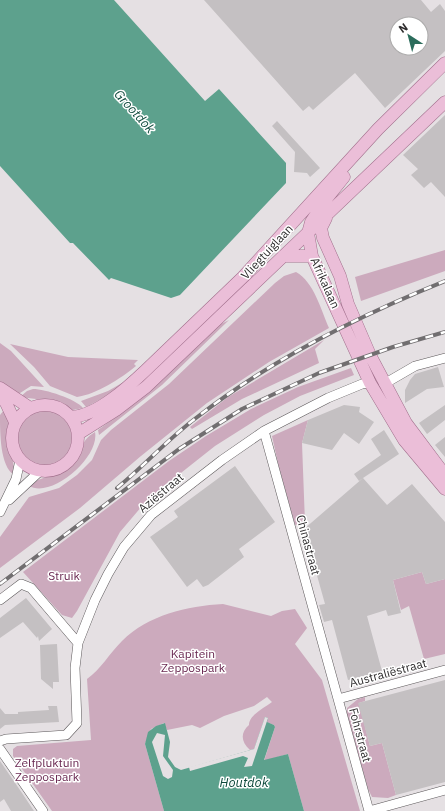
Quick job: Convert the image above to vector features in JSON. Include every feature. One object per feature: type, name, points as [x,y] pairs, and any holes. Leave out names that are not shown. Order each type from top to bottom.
[{"type":"main road","name":"Vliegtuiglaan","points":[[71,417],[78,417],[90,412],[131,384],[243,278],[349,159],[445,63]]},
{"type":"main road","name":"Vliegtuiglaan","points":[[78,434],[116,410],[146,387],[445,102]]},
{"type":"main road","points":[[286,231],[301,230],[308,233],[316,213],[323,203],[365,153],[392,124],[397,110]]},
{"type":"main road","points":[[327,215],[321,228],[327,248]]},
{"type":"main road","name":"Afrikalaan","points":[[308,233],[327,248],[340,276],[348,304],[384,384],[406,423],[445,475]]},
{"type":"main road","name":"Afrikalaan","points":[[308,233],[312,256],[370,383],[404,440],[445,489]]},
{"type":"main road","points":[[284,256],[312,256]]},
{"type":"main road","points":[[0,388],[30,408]]},
{"type":"main road","points":[[0,395],[6,403],[15,422],[12,442],[15,452],[20,460],[28,466],[40,471],[55,469],[70,460],[76,448],[78,434],[71,417],[57,407],[48,405],[30,408],[15,422]]},
{"type":"street","points":[[384,384],[415,366],[445,358]]},
{"type":"street","name":"Aziëstraat","points":[[0,742],[6,739],[66,735],[77,723],[75,668],[78,643],[95,600],[108,574],[124,547],[150,515],[222,460],[264,431],[328,398],[362,384],[370,383]]},
{"type":"street","name":"Chinastraat","points":[[264,431],[328,665]]},
{"type":"street","points":[[2,508],[16,479],[20,460]]},
{"type":"street","points":[[2,508],[40,471]]},
{"type":"street","points":[[0,600],[21,584],[31,588],[78,643]]},
{"type":"street","name":"Fohrstraat","points":[[328,665],[369,811]]},
{"type":"street","name":"Australiëstraat","points":[[338,699],[445,670]]},
{"type":"street","points":[[0,749],[43,811]]},
{"type":"street","points":[[369,811],[445,790]]},
{"type":"green space","points":[[445,250],[445,271],[361,301],[355,277]]},
{"type":"green space","points":[[296,272],[308,282],[320,305],[329,328],[269,362],[207,403],[141,456],[80,508],[0,568],[0,537],[29,497],[59,488],[77,475],[92,460],[101,440],[111,430],[169,384],[275,283],[284,276]]},
{"type":"green space","points":[[229,320],[162,385],[99,435],[98,430],[124,411],[219,325]]},
{"type":"green space","points":[[324,340],[315,349],[319,363],[242,399],[192,429],[190,427],[228,397]]},
{"type":"green space","points":[[0,343],[11,351],[44,387],[31,386],[17,395],[0,384]]},
{"type":"green space","points":[[10,344],[68,357],[138,360],[134,364],[136,366],[116,381],[92,393],[77,397],[50,386],[34,367]]},
{"type":"green space","name":"Struik","points":[[351,368],[354,375],[300,396],[264,415],[215,446],[148,499],[120,532],[72,618],[62,615],[23,572],[169,461],[206,436],[251,409],[298,387]]},
{"type":"green space","points":[[129,379],[110,394],[86,407],[81,401],[108,391]]},
{"type":"green space","points":[[33,389],[60,395],[74,401],[83,408],[73,410],[52,401],[20,397],[27,391]]},
{"type":"green space","points":[[4,410],[9,421],[6,438],[13,461],[14,475],[9,471],[3,457],[0,415]]},
{"type":"green space","points":[[44,410],[55,412],[64,418],[70,427],[72,438],[70,449],[64,458],[55,464],[44,466],[33,464],[24,458],[18,449],[16,438],[18,427],[24,418],[33,412]]},
{"type":"green space","points":[[308,420],[302,443],[305,523],[295,525],[279,468],[272,436]]},
{"type":"green space","points":[[95,432],[95,442],[90,453],[82,464],[72,473],[50,487],[39,488],[29,486],[34,482],[65,470],[70,466],[77,457],[83,444]]},
{"type":"green space","points":[[422,572],[426,584],[445,579],[445,654],[424,659],[409,606],[401,610],[393,580]]},
{"type":"green space","name":"Kapitein Zeppospark","points":[[223,604],[271,616],[282,611],[295,609],[307,628],[295,644],[322,680],[360,811],[304,811],[288,754],[264,761],[275,727],[274,725],[266,722],[268,718],[265,717],[254,749],[250,750],[247,747],[243,741],[244,731],[249,725],[251,718],[272,702],[267,697],[254,706],[224,716],[200,728],[192,725],[167,730],[164,723],[151,729],[145,744],[164,811],[52,811],[13,756],[13,749],[17,746],[91,740],[87,679],[97,671],[117,646],[132,632],[156,618],[196,607]]},
{"type":"green space","points":[[365,697],[365,701],[359,703],[370,746],[382,743],[396,795],[388,798],[372,797],[368,789],[347,715],[347,708],[358,699]]},
{"type":"water","name":"Grootdok","points":[[0,0],[114,0],[205,101],[219,89],[286,163],[286,183],[180,295],[171,298],[111,278],[109,280],[73,243],[70,243],[0,166]]},
{"type":"water","name":"Houtdok","points":[[265,717],[268,718],[267,722],[275,727],[264,760],[288,754],[304,811],[164,811],[145,744],[148,732],[156,726],[165,723],[170,742],[168,757],[175,767],[181,770],[254,749]],"holes":[[[157,733],[165,735],[163,756],[173,770],[172,777],[168,779],[163,776],[152,742]]]},
{"type":"pier","points":[[265,717],[268,718],[252,766],[244,767],[248,758],[243,756],[190,771],[189,767],[254,749]]},
{"type":"building","points":[[204,0],[421,0],[431,12],[440,4],[445,11],[445,51],[385,108],[355,73],[313,110],[309,106],[303,111]]},
{"type":"building","points":[[445,115],[445,197],[431,182],[424,188],[411,175],[418,169],[403,155]]},
{"type":"building","points":[[277,121],[320,168],[310,177],[307,173],[294,172],[295,152],[272,126]]},
{"type":"building","points":[[438,367],[444,387],[427,389],[405,403],[405,390],[415,374]]},
{"type":"building","points":[[344,405],[360,407],[359,412],[374,422],[359,444],[344,433],[332,450],[302,443],[308,420]]},
{"type":"building","points":[[445,405],[445,420],[427,434],[419,423]]},
{"type":"building","points":[[384,430],[399,454],[359,481],[354,474],[381,455],[371,439]]},
{"type":"building","points":[[445,437],[445,457],[435,445]]},
{"type":"building","points":[[235,466],[275,522],[239,549],[244,557],[208,585],[203,587],[197,579],[187,587],[150,537],[178,517],[174,511]]},
{"type":"building","points":[[363,478],[387,505],[412,484],[445,522],[445,579],[426,584],[422,572],[393,580],[401,613],[388,616],[386,610],[367,616],[382,671],[348,680],[332,620],[324,622],[319,605],[325,604],[304,529]]},
{"type":"building","points":[[26,598],[52,629],[39,641],[38,636],[37,638],[23,622],[0,638],[0,618]]},
{"type":"building","points":[[57,644],[59,682],[53,682],[53,689],[41,679],[40,645]]},
{"type":"building","points":[[445,680],[445,782],[396,795],[382,743],[370,746],[358,703]]},
{"type":"building","points":[[48,706],[57,706],[59,722],[5,725],[0,729],[0,708],[5,714],[18,714],[18,712],[49,710]]},
{"type":"building","points":[[0,761],[34,811],[11,811],[4,799],[0,802]]},
{"type":"railway","points":[[117,488],[186,426],[224,397],[284,358],[347,324],[445,281]]},
{"type":"railway","points":[[0,584],[179,449],[242,409],[319,373],[393,347],[445,332]]},
{"type":"park label","name":"Zelfpluktuin Zeppospark","points":[[47,770]]}]
